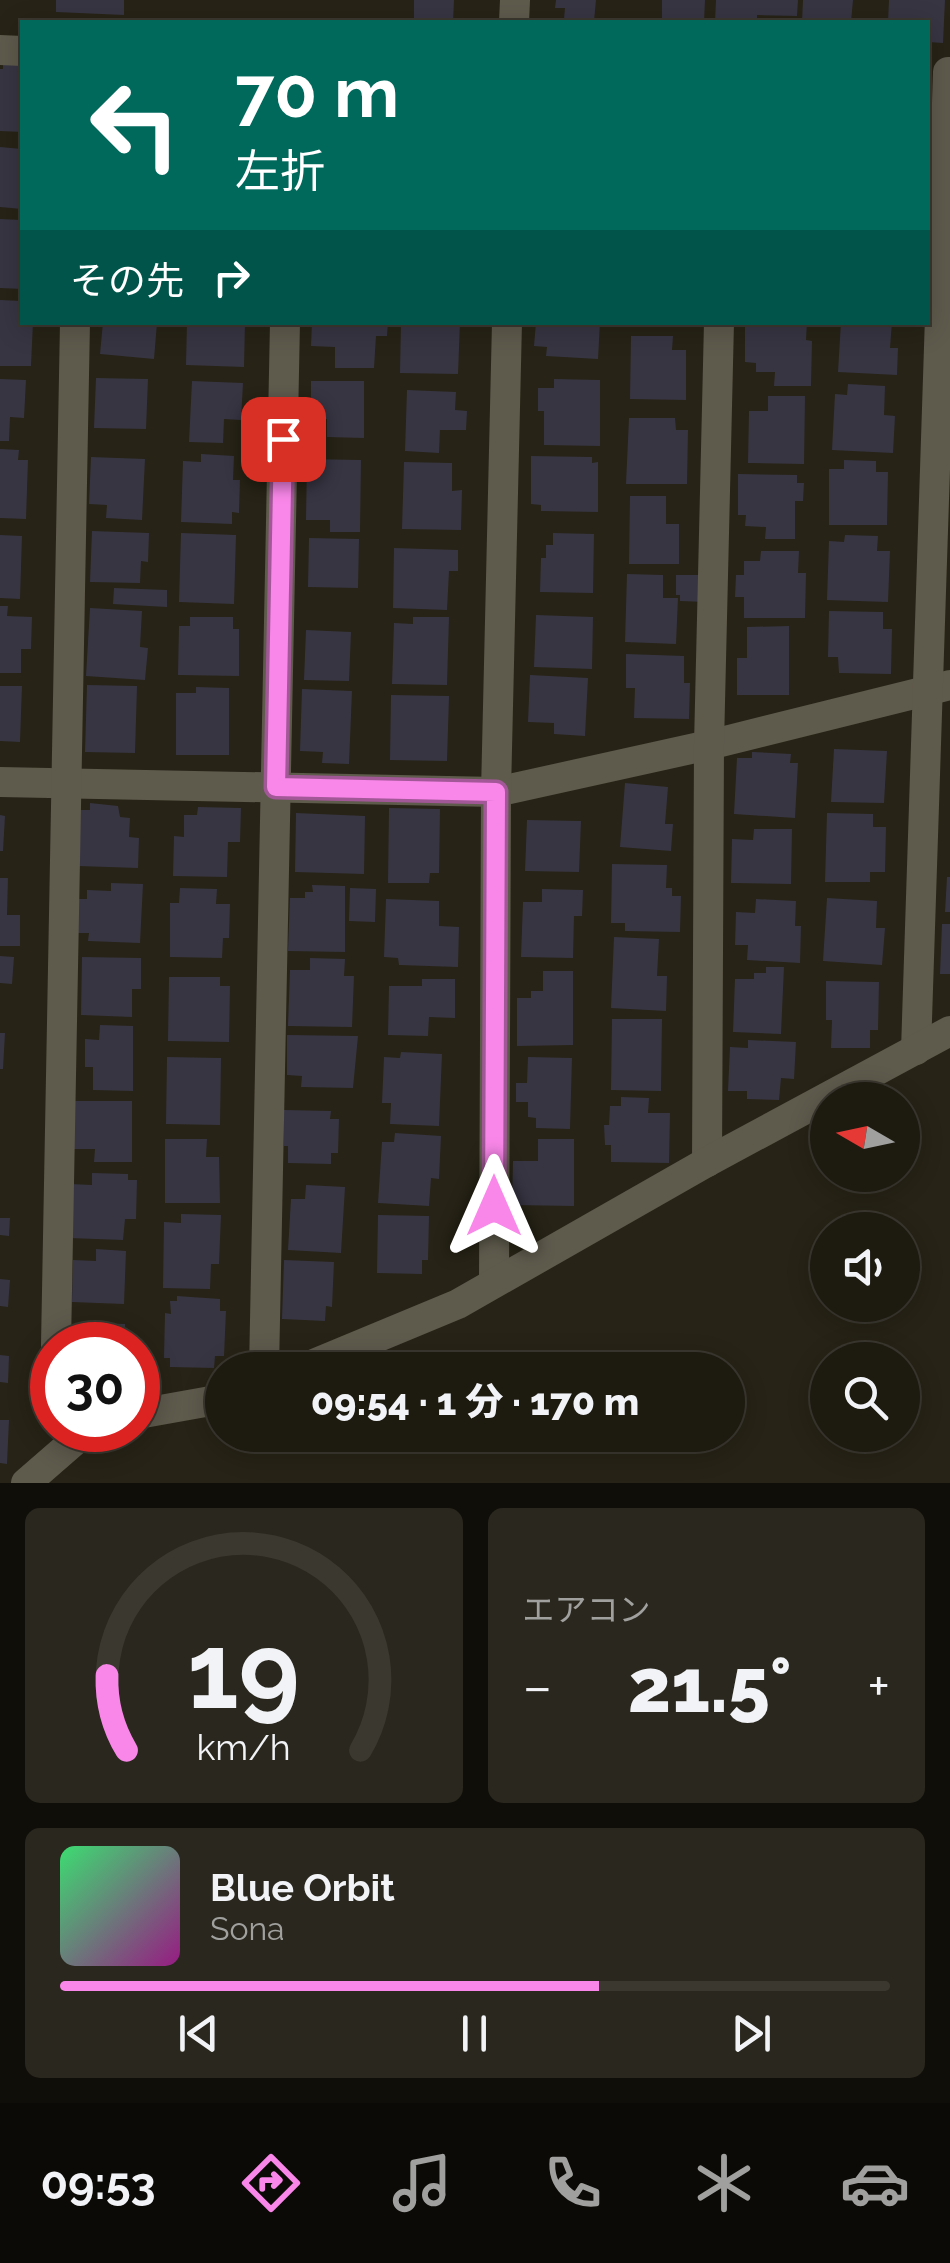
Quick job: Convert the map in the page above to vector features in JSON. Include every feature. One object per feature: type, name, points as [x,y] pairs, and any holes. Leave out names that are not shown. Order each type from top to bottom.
[{"type":"street","points":[[916,1050],[938,688],[942,72]]},
{"type":"street","points":[[56,1322],[75,325]]},
{"type":"street","points":[[264,1352],[285,325]]},
{"type":"street","points":[[494,1282],[496,792],[507,325]]},
{"type":"street","points":[[707,1162],[709,745],[720,325]]},
{"type":"street","points":[[0,782],[496,792],[709,745],[938,688]]},
{"type":"street","points":[[342,1352],[458,1304],[707,1162],[950,1032]]},
{"type":"street","points":[[160,1410],[205,1402]]},
{"type":"street","points":[[26,1483],[49,1452]]},
{"type":"building","points":[[56,0],[124,0],[124,15],[56,12]]},
{"type":"building","points":[[414,0],[454,0],[453,20],[414,20]]},
{"type":"building","points":[[556,0],[596,0],[594,20],[564,19],[565,8],[555,8]]},
{"type":"building","points":[[662,0],[705,0],[704,20],[662,20]]},
{"type":"building","points":[[716,0],[798,0],[797,16],[715,20]]},
{"type":"building","points":[[803,0],[853,0],[851,20],[802,20]]},
{"type":"building","points":[[889,0],[945,0],[943,43],[930,42],[930,20],[888,20]]},
{"type":"building","points":[[3,62],[20,63],[20,132],[0,131]]},
{"type":"building","points":[[0,147],[20,149],[20,209],[0,207]]},
{"type":"building","points":[[0,219],[20,220],[20,289],[0,288]]},
{"type":"building","points":[[0,300],[20,301],[20,325],[33,325],[31,366],[0,366]]},
{"type":"building","points":[[103,325],[157,325],[154,359],[100,354]]},
{"type":"building","points":[[187,325],[245,325],[244,367],[186,365]]},
{"type":"building","points":[[312,325],[388,325],[387,336],[376,336],[374,368],[335,368],[335,347],[311,346]]},
{"type":"building","points":[[401,325],[460,325],[458,374],[400,373]]},
{"type":"building","points":[[536,325],[600,325],[598,359],[546,356],[547,347],[534,346]]},
{"type":"building","points":[[745,325],[807,325],[806,340],[812,341],[811,386],[774,386],[775,372],[756,372],[756,363],[745,362]]},
{"type":"building","points":[[841,325],[892,325],[890,348],[898,348],[897,375],[838,372]]},
{"type":"building","points":[[631,336],[673,336],[672,350],[686,350],[686,400],[630,399]]},
{"type":"building","points":[[96,378],[148,379],[146,429],[94,428]]},
{"type":"building","points":[[0,379],[26,380],[24,418],[10,417],[9,441],[0,441]]},
{"type":"building","points":[[554,379],[600,380],[600,446],[544,445],[544,411],[538,411],[538,388],[554,388]]},
{"type":"building","points":[[192,381],[243,383],[241,420],[224,419],[223,443],[189,442]]},
{"type":"building","points":[[311,381],[364,381],[364,438],[327,437],[327,419],[311,419]]},
{"type":"building","points":[[848,384],[885,386],[884,415],[895,416],[893,453],[832,450],[835,394],[847,395]]},
{"type":"building","points":[[407,390],[456,392],[455,410],[467,411],[466,430],[440,430],[439,453],[405,451]]},
{"type":"building","points":[[768,396],[805,396],[804,464],[748,463],[749,411],[768,411]]},
{"type":"building","points":[[629,418],[675,418],[676,430],[688,430],[687,484],[626,484]]},
{"type":"building","points":[[0,449],[19,450],[18,460],[28,460],[26,519],[0,518]]},
{"type":"building","points":[[201,454],[234,456],[233,480],[240,480],[239,513],[232,512],[232,524],[181,522],[183,461],[201,462]]},
{"type":"building","points":[[531,456],[592,457],[592,463],[598,462],[598,512],[541,511],[541,505],[531,504]]},
{"type":"building","points":[[91,457],[145,459],[142,520],[106,518],[107,505],[89,504]]},
{"type":"building","points":[[307,459],[361,460],[360,532],[330,532],[330,520],[306,520]]},
{"type":"building","points":[[844,460],[876,461],[876,472],[888,472],[887,525],[829,525],[829,469],[844,469]]},
{"type":"building","points":[[404,462],[452,463],[452,491],[462,490],[461,530],[402,529]]},
{"type":"building","points":[[738,474],[797,475],[797,483],[804,483],[803,501],[795,501],[795,539],[765,539],[766,527],[745,526],[746,515],[738,515]]},
{"type":"building","points":[[630,496],[666,496],[666,524],[679,524],[679,564],[629,564]]},
{"type":"building","points":[[92,531],[149,533],[148,562],[141,561],[140,583],[90,582]]},
{"type":"building","points":[[181,533],[236,535],[234,604],[179,602]]},
{"type":"building","points":[[553,533],[594,534],[593,593],[540,592],[541,558],[546,558],[546,545],[553,545]]},
{"type":"building","points":[[0,535],[22,536],[20,599],[0,598]]},
{"type":"building","points":[[845,535],[878,536],[877,551],[890,551],[888,602],[827,600],[829,541],[844,542]]},
{"type":"building","points":[[309,538],[359,539],[358,588],[308,587]]},
{"type":"building","points":[[394,548],[458,550],[458,571],[449,571],[447,610],[393,608]]},
{"type":"building","points":[[761,551],[799,551],[798,573],[806,573],[805,618],[744,618],[744,597],[735,597],[736,575],[744,575],[744,561],[760,561]]},
{"type":"building","points":[[627,574],[663,575],[663,598],[678,598],[676,644],[625,642]]},
{"type":"building","points":[[676,575],[707,575],[706,602],[680,601],[680,595],[676,595]]},
{"type":"building","points":[[114,588],[167,590],[167,607],[113,604]]},
{"type":"building","points":[[0,606],[8,606],[7,616],[32,617],[31,649],[21,649],[21,673],[0,673]]},
{"type":"building","points":[[90,608],[142,611],[140,647],[148,648],[145,680],[86,676]]},
{"type":"building","points":[[829,611],[883,612],[883,629],[892,629],[891,674],[839,673],[838,657],[828,657]]},
{"type":"building","points":[[536,615],[593,617],[592,669],[534,667]]},
{"type":"building","points":[[190,617],[233,617],[233,629],[239,629],[239,676],[178,675],[179,626],[190,626]]},
{"type":"building","points":[[413,617],[449,617],[447,685],[392,684],[394,623],[413,624]]},
{"type":"building","points":[[789,626],[789,695],[737,695],[737,658],[747,658],[747,627]]},
{"type":"building","points":[[306,630],[351,632],[349,681],[304,680]]},
{"type":"building","points":[[626,654],[684,656],[684,683],[690,683],[689,719],[634,718],[635,688],[626,688]]},
{"type":"building","points":[[530,675],[588,678],[585,736],[554,734],[554,723],[528,722]]},
{"type":"building","points":[[87,685],[137,686],[135,753],[85,752]]},
{"type":"building","points":[[0,686],[22,686],[20,742],[0,741]]},
{"type":"building","points":[[196,687],[229,688],[229,755],[176,755],[176,693],[196,693]]},
{"type":"building","points":[[302,689],[352,691],[349,764],[322,763],[323,752],[300,751]]},
{"type":"building","points":[[391,695],[449,696],[447,761],[390,760]]},
{"type":"building","points":[[834,749],[887,751],[884,803],[831,802]]},
{"type":"building","points":[[752,752],[791,754],[790,763],[798,763],[795,818],[734,814],[737,758],[752,758]]},
{"type":"building","points":[[625,783],[668,787],[665,824],[673,824],[671,851],[620,847]]},
{"type":"building","points":[[90,803],[118,806],[120,817],[130,818],[129,837],[139,838],[138,868],[78,866],[80,810],[90,810]]},
{"type":"building","points":[[198,807],[241,808],[240,842],[228,842],[227,877],[173,876],[174,836],[184,837],[184,815],[197,815]]},
{"type":"building","points":[[389,808],[440,809],[439,873],[430,873],[429,883],[388,883]]},
{"type":"building","points":[[296,813],[365,816],[364,874],[295,872]]},
{"type":"building","points":[[827,813],[873,814],[873,827],[886,827],[885,872],[870,872],[870,882],[825,882]]},
{"type":"building","points":[[0,815],[5,816],[3,851],[0,851]]},
{"type":"building","points":[[527,820],[581,821],[579,872],[525,871]]},
{"type":"building","points":[[754,829],[792,829],[791,884],[731,883],[732,839],[753,840]]},
{"type":"building","points":[[612,864],[667,865],[666,888],[672,888],[672,896],[681,896],[680,932],[625,931],[625,923],[611,923]]},
{"type":"building","points":[[950,877],[950,912],[945,912]]},
{"type":"building","points":[[0,878],[8,878],[7,915],[20,915],[20,946],[0,946]]},
{"type":"building","points":[[111,883],[143,884],[140,943],[88,941],[89,933],[76,933],[77,899],[87,899],[87,890],[111,891]]},
{"type":"building","points":[[312,885],[345,886],[345,952],[288,951],[290,898],[305,898],[305,892],[313,892]]},
{"type":"building","points":[[180,888],[217,889],[216,904],[230,904],[229,938],[223,938],[222,958],[170,957],[170,903],[179,903]]},
{"type":"building","points":[[350,888],[376,889],[375,922],[349,921]]},
{"type":"building","points":[[542,889],[583,890],[582,916],[574,916],[573,958],[521,957],[523,902],[542,902]]},
{"type":"building","points":[[827,898],[877,901],[876,928],[885,928],[882,965],[823,961]]},
{"type":"building","points":[[386,899],[439,901],[439,926],[459,927],[458,967],[399,965],[398,958],[384,957]]},
{"type":"building","points":[[756,899],[796,901],[795,926],[801,926],[800,963],[747,960],[748,945],[735,945],[736,912],[755,913]]},
{"type":"building","points":[[942,924],[950,924],[950,974],[940,974]]},
{"type":"building","points":[[614,937],[659,939],[657,976],[667,976],[666,1011],[611,1008]]},
{"type":"building","points":[[0,956],[14,957],[12,984],[0,983]]},
{"type":"building","points":[[82,957],[141,958],[141,989],[132,989],[132,1017],[81,1015]]},
{"type":"building","points":[[310,958],[345,959],[344,976],[354,976],[352,1027],[288,1026],[290,970],[310,970]]},
{"type":"building","points":[[766,967],[784,967],[781,1034],[733,1032],[735,979],[754,979],[754,973],[766,973]]},
{"type":"building","points":[[543,971],[573,971],[573,1045],[517,1046],[517,998],[531,998],[531,991],[543,991]]},
{"type":"building","points":[[169,977],[220,977],[220,986],[230,986],[229,1042],[168,1041]]},
{"type":"building","points":[[422,979],[455,979],[455,1018],[429,1017],[428,1036],[388,1035],[389,986],[422,986]]},
{"type":"building","points":[[826,981],[879,982],[878,1030],[870,1030],[870,1048],[831,1048],[832,1020],[826,1020]]},
{"type":"building","points":[[612,1019],[662,1019],[661,1091],[611,1090]]},
{"type":"building","points":[[100,1025],[133,1026],[133,1091],[93,1090],[93,1067],[85,1067],[85,1039],[99,1040]]},
{"type":"building","points":[[0,1033],[5,1033],[3,1069],[0,1069]]},
{"type":"building","points":[[287,1035],[358,1036],[353,1088],[301,1087],[302,1076],[287,1075]]},
{"type":"building","points":[[748,1040],[796,1042],[794,1079],[781,1078],[779,1100],[747,1099],[747,1091],[728,1091],[730,1047],[748,1048]]},
{"type":"building","points":[[401,1052],[442,1054],[439,1126],[390,1124],[391,1103],[382,1103],[384,1057],[400,1058]]},
{"type":"building","points":[[167,1057],[221,1058],[220,1125],[166,1124]]},
{"type":"building","points":[[528,1057],[572,1058],[570,1129],[536,1128],[536,1118],[528,1117],[528,1102],[516,1102],[516,1083],[527,1083]]},
{"type":"building","points":[[621,1097],[649,1098],[648,1113],[670,1113],[669,1163],[611,1162],[611,1145],[605,1145],[604,1125],[609,1125],[610,1106],[621,1106]]},
{"type":"building","points":[[74,1101],[132,1101],[132,1162],[94,1162],[95,1149],[73,1149]]},
{"type":"building","points":[[284,1110],[331,1111],[330,1119],[339,1119],[338,1153],[331,1153],[331,1164],[288,1163]]},
{"type":"building","points":[[395,1133],[441,1136],[439,1179],[431,1178],[429,1206],[378,1203],[382,1142],[394,1142]]},
{"type":"building","points":[[165,1139],[207,1139],[206,1157],[219,1157],[220,1203],[165,1203]]},
{"type":"building","points":[[538,1139],[574,1139],[574,1206],[512,1205],[513,1161],[538,1161]]},
{"type":"building","points":[[92,1173],[128,1174],[128,1180],[137,1180],[136,1219],[125,1219],[123,1240],[69,1238],[70,1184],[92,1185]]},
{"type":"building","points":[[306,1185],[345,1187],[341,1253],[288,1250],[291,1199],[305,1199]]},
{"type":"building","points":[[181,1214],[221,1215],[219,1264],[211,1264],[210,1289],[163,1288],[164,1222],[181,1223]]},
{"type":"building","points":[[378,1215],[429,1216],[428,1260],[422,1260],[422,1274],[377,1273]]},
{"type":"building","points":[[0,1218],[10,1218],[9,1236],[0,1235]]},
{"type":"building","points":[[96,1249],[126,1251],[124,1304],[72,1302],[73,1260],[96,1261]]},
{"type":"building","points":[[284,1260],[334,1262],[332,1307],[326,1306],[325,1321],[282,1319]]},
{"type":"building","points":[[0,1279],[10,1280],[8,1307],[0,1306]]},
{"type":"building","points":[[177,1296],[220,1299],[220,1311],[226,1311],[224,1352],[205,1352],[205,1368],[170,1367],[170,1358],[164,1358],[165,1313],[171,1314],[170,1301],[177,1301]]},
{"type":"building","points":[[0,1355],[9,1356],[8,1383],[0,1382]]},
{"type":"building","points":[[0,1420],[9,1420],[7,1464],[0,1463]]},
{"type":"route","points":[[283,439],[276,787],[496,792],[494,1206]]}]
